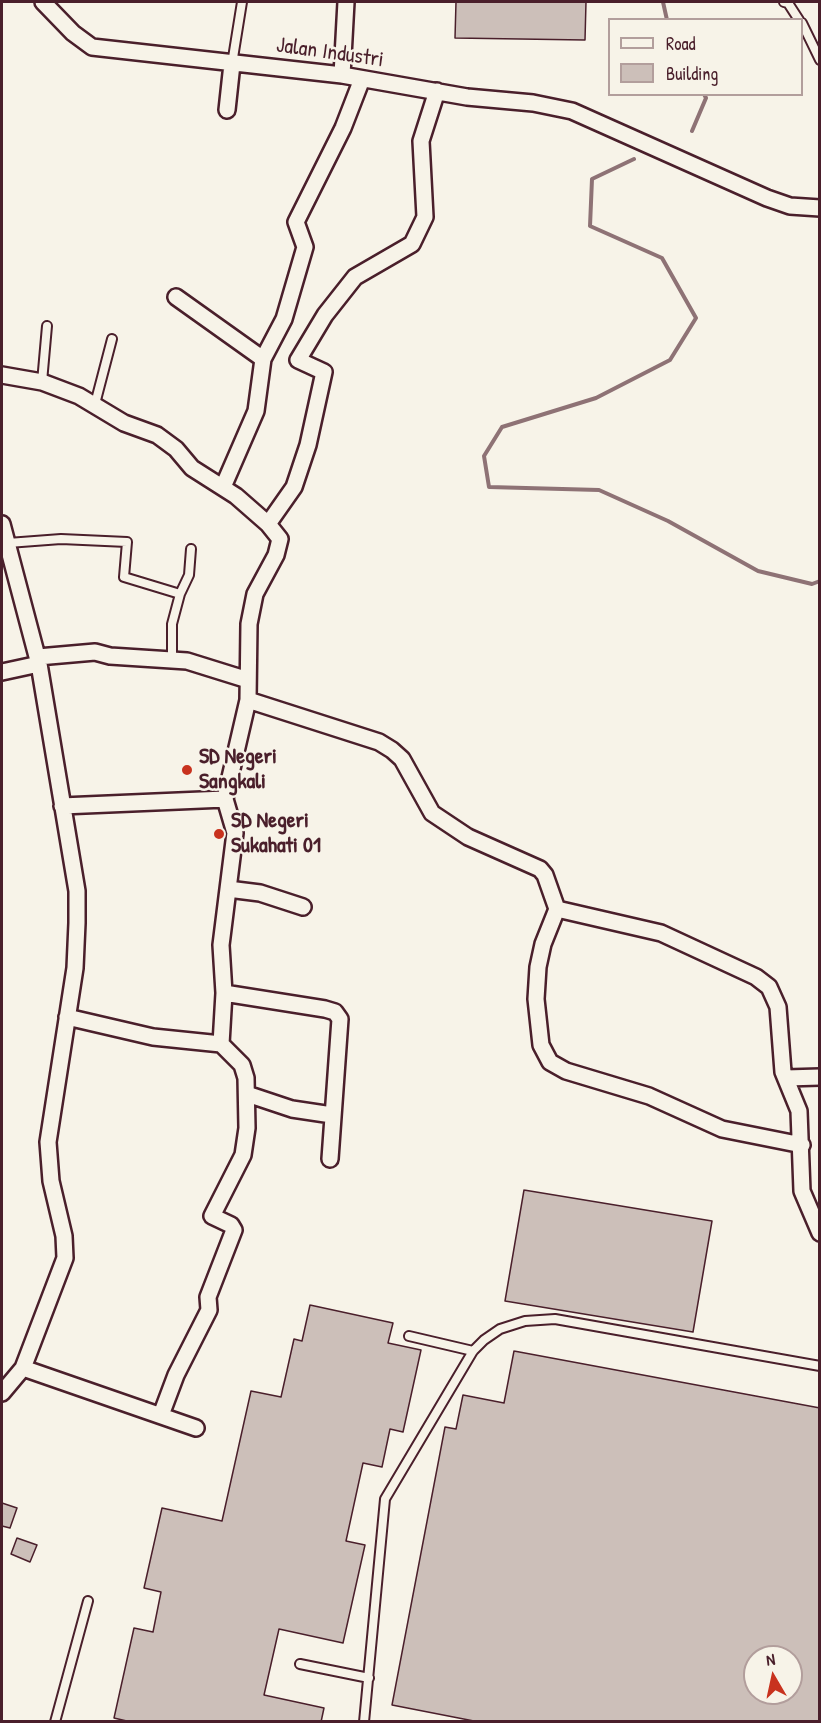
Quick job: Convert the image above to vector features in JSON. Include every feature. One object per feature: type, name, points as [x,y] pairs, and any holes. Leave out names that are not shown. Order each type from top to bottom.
[{"type":"street","name":"Jalan Industri","points":[[43,2],[73,33],[92,47],[342,75],[572,111],[624,132],[730,182],[790,206],[819,204]]},
{"type":"street","points":[[342,75],[346,2]]},
{"type":"street","points":[[227,110],[232,64]]},
{"type":"street","points":[[223,487],[256,411],[263,359],[284,319],[305,247],[296,222],[343,128],[362,79]]},
{"type":"street","points":[[268,524],[294,487],[308,445],[324,372],[298,360],[325,315],[355,277],[412,244],[425,217],[421,141],[437,91]]},
{"type":"street","points":[[176,297],[263,359]]},
{"type":"street","points":[[2,375],[42,382],[95,404],[124,423],[166,440],[192,468],[223,487],[277,534],[279,545],[255,594],[249,624],[249,700],[225,799],[236,833],[221,945],[224,993],[221,1044]]},
{"type":"street","points":[[2,524],[38,661],[77,891],[77,948],[48,1155],[66,1248],[65,1258],[23,1368],[2,1393]]},
{"type":"street","points":[[2,672],[38,661],[95,652],[110,656],[187,661],[248,680]]},
{"type":"street","points":[[249,700],[379,742],[402,759],[432,813],[468,837],[540,869],[545,875],[557,909],[543,944],[538,967],[536,999],[541,1045],[550,1062],[566,1071],[649,1096],[722,1129],[802,1145]]},
{"type":"street","points":[[62,806],[225,799]]},
{"type":"street","points":[[228,889],[260,893],[303,907]]},
{"type":"street","points":[[557,909],[661,933],[735,970],[756,977],[769,987],[778,1007],[783,1072],[796,1101],[802,1145],[802,1191],[819,1233]]},
{"type":"street","points":[[224,993],[335,1012],[340,1019],[330,1159]]},
{"type":"street","points":[[67,1017],[153,1037],[221,1044],[242,1065],[246,1078],[243,1155],[212,1216],[231,1225],[234,1230],[208,1297],[209,1310],[176,1376],[161,1415]]},
{"type":"street","points":[[786,1078],[819,1077]]},
{"type":"street","points":[[247,1094],[292,1109],[332,1115]]},
{"type":"street","points":[[23,1368],[53,1381],[117,1399],[196,1428]]},
{"type":"lane","points":[[232,64],[242,2]]},
{"type":"lane","points":[[787,2],[798,18]]},
{"type":"lane","points":[[803,26],[810,36],[819,60]]},
{"type":"lane","points":[[42,382],[47,326]]},
{"type":"lane","points":[[95,404],[112,339]]},
{"type":"lane","points":[[8,543],[61,539],[127,542],[124,577],[180,594]]},
{"type":"lane","points":[[172,660],[172,624],[180,594],[189,575],[191,549]]},
{"type":"lane","points":[[364,1722],[385,1499],[473,1351],[484,1340],[500,1329],[525,1321],[555,1319],[819,1366]]},
{"type":"lane","points":[[410,1336],[473,1351]]},
{"type":"lane","points":[[55,1722],[88,1601]]},
{"type":"lane","points":[[300,1664],[369,1678]]},
{"type":"building","points":[[456,2],[586,2],[585,40],[455,38]]},
{"type":"building","points":[[524,1190],[712,1221],[693,1332],[505,1301]]},
{"type":"building","points":[[310,1305],[393,1323],[388,1343],[421,1350],[403,1432],[390,1429],[382,1467],[363,1463],[346,1541],[365,1545],[343,1643],[279,1629],[264,1695],[324,1708],[321,1722],[131,1722],[114,1718],[134,1628],[153,1632],[161,1592],[144,1588],[162,1508],[222,1521],[251,1391],[281,1397],[294,1339],[302,1341]]},
{"type":"building","points":[[514,1351],[820,1408],[820,1722],[479,1722],[392,1705],[445,1427],[456,1429],[463,1395],[504,1403]]},
{"type":"building","points":[[2,1503],[17,1508],[10,1528],[2,1526]]},
{"type":"building","points":[[17,1538],[37,1545],[30,1562],[11,1554]]},
{"type":"waterway","points":[[663,2],[667,18]]},
{"type":"waterway","points":[[692,131],[705,96]]},
{"type":"waterway","points":[[634,159],[592,179],[590,226],[662,258],[696,318],[670,360],[596,398],[502,427],[484,456],[489,487],[599,490],[668,521],[758,571],[812,584],[820,581]]},
{"type":"place","name":"SD Negeri Sangkali","points":[[187,770]]},
{"type":"place","name":"SD Negeri Sukahati 01","points":[[219,834]]}]
